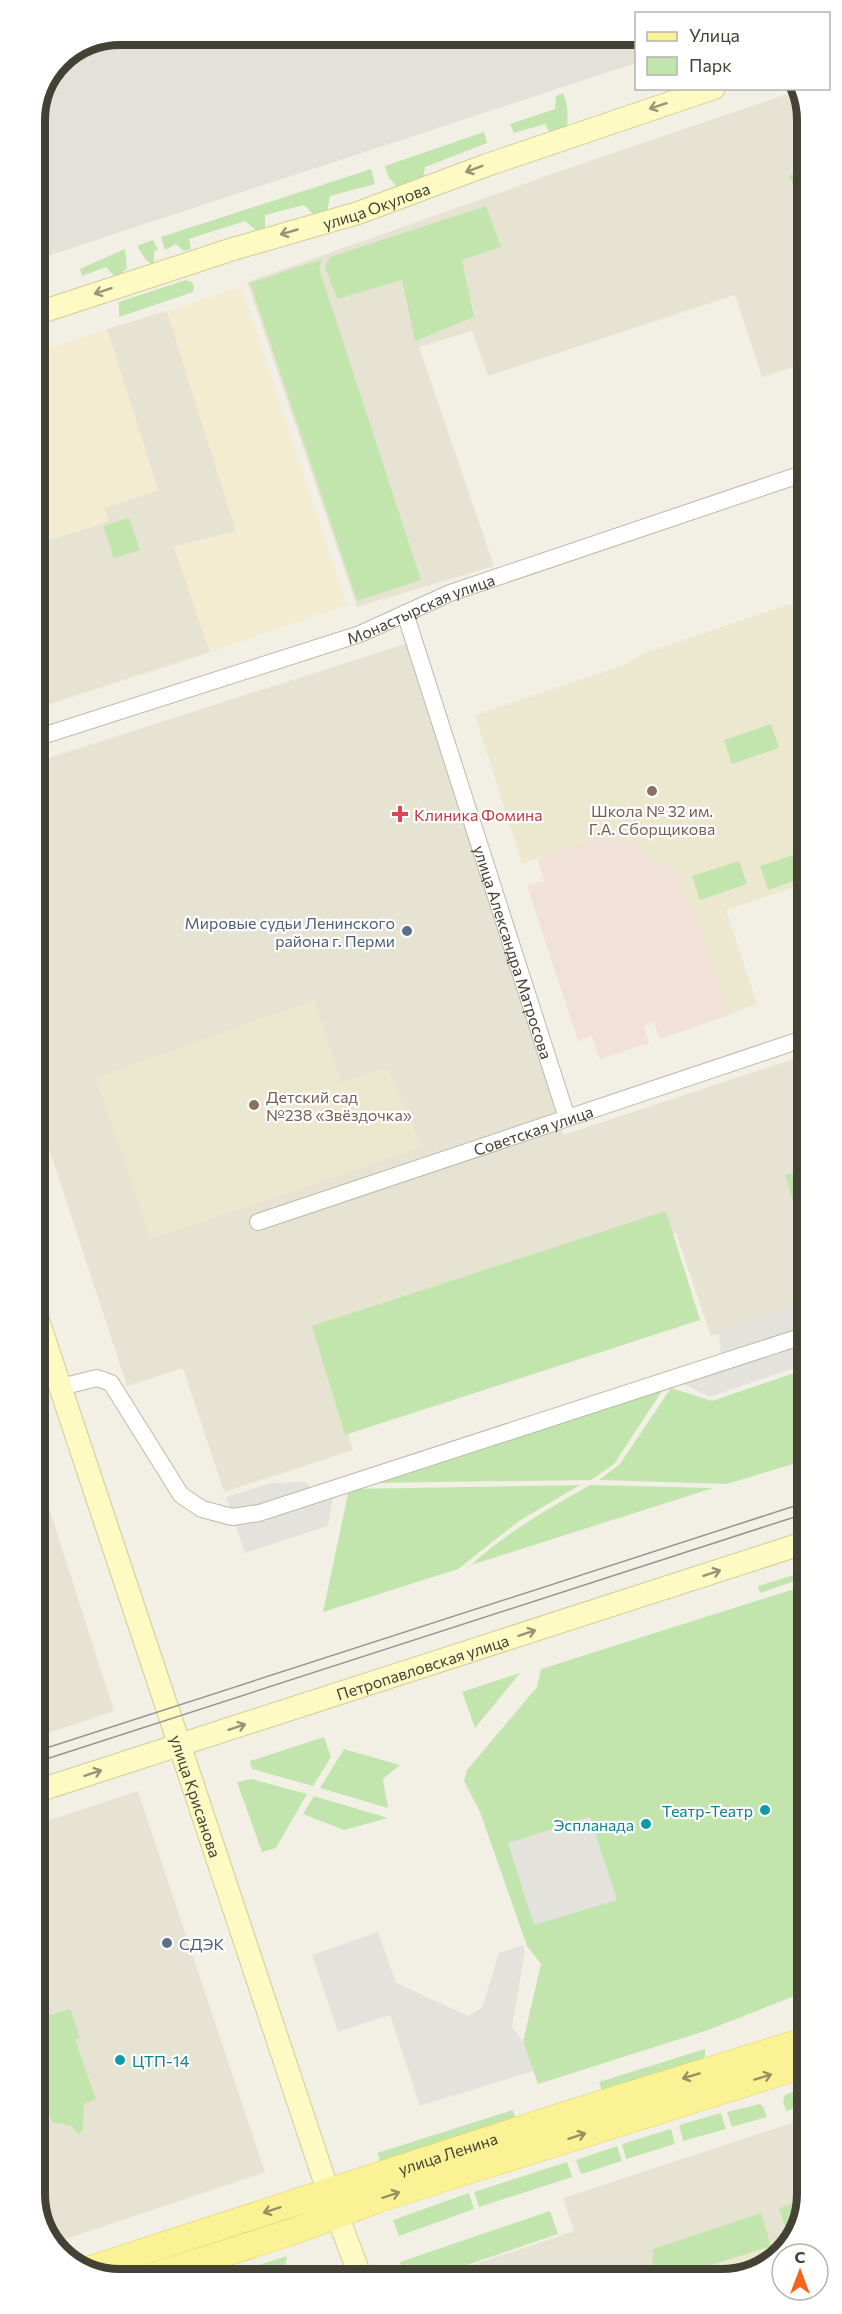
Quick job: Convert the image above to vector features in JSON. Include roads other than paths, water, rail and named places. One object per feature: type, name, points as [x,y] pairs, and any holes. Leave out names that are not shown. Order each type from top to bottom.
[{"type":"main road","name":"улица Окулова","points":[[45,311],[233,249],[358,213],[487,165],[708,90]]},
{"type":"main road","name":"улица Крисанова","points":[[45,1341],[332,2203],[358,2269]]},
{"type":"main road","name":"Петропавловская улица","points":[[45,1788],[797,1545]]},
{"type":"main road","name":"улица Ленина","points":[[100,2266],[332,2203],[564,2115],[797,2043]]},
{"type":"main road","name":"улица Ленина","points":[[176,2269],[289,2233],[332,2203],[379,2199],[797,2067]]},
{"type":"street","name":"Монастырская улица","points":[[45,735],[360,634],[450,593],[797,476]]},
{"type":"street","name":"улица Александра Матросова","points":[[405,613],[567,1118]]},
{"type":"street","name":"Советская улица","points":[[258,1222],[797,1041]]},
{"type":"street","points":[[61,1388],[97,1378],[111,1383],[181,1495],[202,1509],[232,1517],[259,1513],[797,1338]]},
{"type":"tram line","points":[[45,1748],[797,1505]]},
{"type":"tram line","points":[[45,1759],[797,1516]]},
{"type":"place","name":"Школа № 32 им. Г.А. Сборщикова","points":[[652,791]]},
{"type":"place","name":"Клиника Фомина","points":[[400,814]]},
{"type":"place","name":"Мировые судьи Ленинского района г. Перми","points":[[407,931]]},
{"type":"place","name":"Детский сад №238 «Звёздочка»","points":[[254,1105]]},
{"type":"place","name":"Театр-Театр","points":[[765,1810]]},
{"type":"place","name":"Эспланада","points":[[646,1824]]},
{"type":"place","name":"СДЭК","points":[[167,1943]]},
{"type":"place","name":"ЦТП-14","points":[[120,2060]]}]
